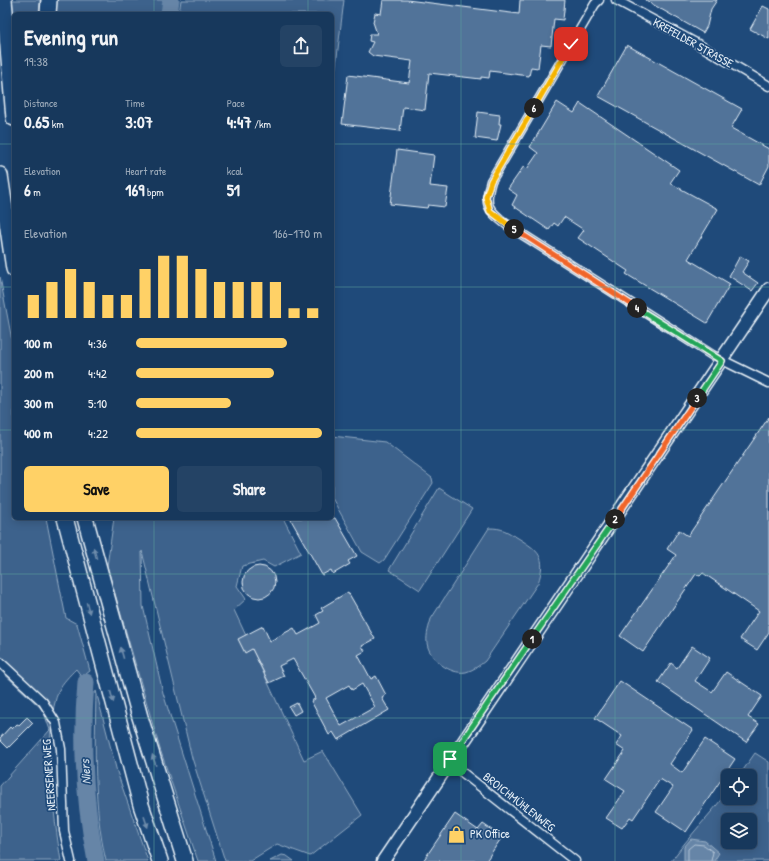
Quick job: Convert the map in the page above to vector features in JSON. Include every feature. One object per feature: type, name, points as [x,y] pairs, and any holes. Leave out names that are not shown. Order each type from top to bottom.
[{"type":"highway","points":[[4,0],[12,94]]},
{"type":"highway","points":[[48,12],[49,0]]},
{"type":"highway","points":[[0,175],[12,256]]},
{"type":"highway","points":[[66,520],[141,805],[160,861]]},
{"type":"highway","points":[[87,520],[140,717],[184,861]]},
{"type":"street","points":[[599,0],[595,4],[491,181],[486,197],[490,211],[506,224],[722,361],[769,383]]},
{"type":"street","name":"KREFELDER STRASSE","points":[[616,0],[696,43],[769,86]]},
{"type":"street","points":[[383,861],[722,361],[769,289]]},
{"type":"street","name":"NEERSENER WEG","points":[[0,662],[43,702],[56,723],[61,749],[64,831],[71,861]]},
{"type":"street","name":"BROICHMÜHLENWEG","points":[[449,762],[575,861]]},
{"type":"shaded area","points":[[12,0],[40,0],[39,12],[13,12]]},
{"type":"shaded area","points":[[56,0],[164,0],[162,12],[55,12]]},
{"type":"shaded area","points":[[181,0],[344,0],[334,82],[334,12],[179,12]]},
{"type":"shaded area","points":[[0,277],[12,340],[12,520],[46,520],[66,618],[77,624],[90,671],[82,677],[76,669],[66,679],[60,687],[54,707],[51,727],[51,774],[55,822],[61,861],[0,861],[0,786],[50,730],[43,710],[0,670]]},
{"type":"shaded area","points":[[334,436],[385,442],[432,478],[433,483],[384,560],[380,563],[362,552],[334,502]]},
{"type":"shaded area","points":[[439,488],[472,509],[420,590],[389,570]]},
{"type":"shaded area","points":[[114,520],[284,520],[301,553],[274,567],[263,561],[242,566],[237,586],[246,599],[234,610],[304,760],[323,751],[362,815],[310,856],[277,844],[250,861],[225,861],[192,758],[142,551],[143,606],[163,693],[216,861],[198,861],[160,749],[107,566]]},
{"type":"shaded area","points":[[489,528],[504,530],[536,551],[541,561],[541,574],[538,583],[485,661],[476,668],[466,672],[453,671],[441,665],[429,649],[427,637],[431,619]]},
{"type":"shaded area","points":[[96,691],[117,772],[148,861],[106,861],[97,798],[95,755]]},
{"type":"shaded area","points":[[755,753],[769,762],[769,861],[671,861],[721,800],[721,805],[757,805],[757,769],[744,769]]},
{"type":"shaded area","points":[[282,855],[287,856],[294,861],[270,861]]},
{"type":"water","points":[[691,839],[705,841],[719,853],[714,861],[684,861],[684,847]]},
{"type":"building","points":[[383,0],[407,0],[519,14],[520,0],[565,0],[563,20],[554,19],[551,46],[541,45],[538,68],[531,67],[529,76],[490,71],[489,78],[481,77],[481,79],[429,73],[425,110],[403,107],[400,131],[342,124],[348,75],[409,83],[412,61],[373,56],[368,52],[373,42],[369,41],[370,34],[377,34],[373,22],[375,13],[381,14]]},
{"type":"building","points":[[645,0],[717,0],[711,9],[707,26],[703,33]]},
{"type":"building","points":[[763,6],[769,9],[769,39],[750,29]]},
{"type":"building","points":[[627,45],[742,109],[731,128],[769,149],[769,166],[759,185],[598,96]]},
{"type":"building","points":[[557,102],[574,113],[580,103],[679,170],[670,183],[718,209],[688,259],[730,284],[707,323],[626,274],[628,271],[578,238],[584,230],[564,217],[558,226],[554,223],[549,230],[512,205],[517,195],[508,189],[524,166],[527,169],[538,153],[530,147]]},
{"type":"building","points":[[478,112],[500,115],[499,124],[501,124],[497,141],[475,138]]},
{"type":"building","points":[[397,150],[434,155],[430,186],[448,188],[445,207],[428,205],[427,208],[390,204]]},
{"type":"building","points":[[740,256],[749,261],[742,272],[758,283],[752,291],[729,276]]},
{"type":"building","points":[[769,417],[769,632],[757,650],[740,639],[759,611],[703,573],[700,576],[696,574],[643,652],[620,636],[676,555],[667,549],[679,530],[688,536]]},
{"type":"building","points":[[335,518],[357,556],[348,561],[350,564],[333,574],[331,570],[322,575],[291,520],[334,520]]},
{"type":"building","points":[[262,566],[268,568],[273,573],[275,582],[273,591],[268,596],[256,598],[250,596],[245,591],[243,579],[245,573],[250,568]]},
{"type":"building","points":[[348,592],[375,639],[362,646],[365,651],[358,655],[371,679],[376,676],[386,695],[382,698],[389,710],[338,740],[333,732],[329,735],[311,701],[315,699],[314,696],[293,659],[279,666],[284,676],[269,683],[252,649],[245,653],[238,639],[263,626],[270,641],[294,628],[298,635],[320,623],[316,615],[323,611],[321,608]],"holes":[[[362,684],[375,707],[341,726],[326,698],[349,685],[352,690]]]},
{"type":"building","points":[[692,646],[710,658],[695,681],[712,692],[726,672],[762,696],[748,717],[759,724],[746,742],[658,682],[671,663],[677,668]]},
{"type":"building","points":[[620,681],[693,730],[670,764],[682,773],[705,739],[735,759],[728,769],[721,769],[721,780],[686,832],[656,812],[673,787],[660,779],[633,819],[630,817],[622,828],[606,818],[625,791],[606,779],[625,751],[616,745],[622,736],[595,718]]},
{"type":"building","points":[[297,703],[301,711],[294,715],[289,707]]},
{"type":"building","points":[[27,717],[33,723],[8,748],[0,740],[0,738],[10,727],[12,729],[17,724],[19,725]]},
{"type":"building","points":[[455,814],[478,830],[483,824],[502,837],[486,861],[423,861]]},
{"type":"waterway","name":"Niers","points":[[169,12],[171,0]]},
{"type":"waterway","name":"Niers","points":[[86,682],[84,727],[86,795],[96,861]]},
{"type":"place","name":"PK Office","points":[[457,834]]},
{"type":"route","points":[[450,759],[722,361],[506,224],[490,211],[486,197],[491,181],[571,44]]}]
